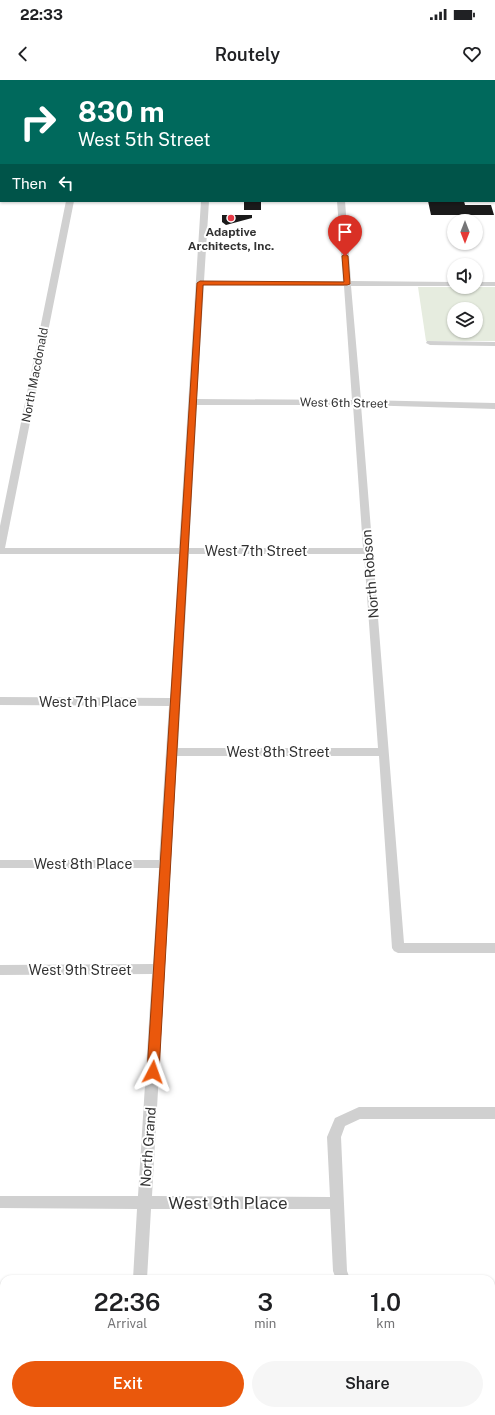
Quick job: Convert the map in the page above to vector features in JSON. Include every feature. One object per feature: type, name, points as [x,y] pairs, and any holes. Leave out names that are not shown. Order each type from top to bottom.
[{"type":"street","name":"North Macdonald","points":[[0,550],[70,202]]},
{"type":"street","name":"North Grand","points":[[140,1275],[205,202]]},
{"type":"street","name":"North Robson","points":[[341,202],[398,948],[495,948]]},
{"type":"street","points":[[200,283],[447,284]]},
{"type":"street","points":[[483,284],[495,284]]},
{"type":"street","points":[[430,343],[495,344]]},
{"type":"street","name":"West 6th Street","points":[[193,402],[495,406]]},
{"type":"street","name":"West 7th Street","points":[[0,550],[368,550]]},
{"type":"street","name":"West 7th Place","points":[[0,702],[175,702]]},
{"type":"street","name":"West 8th Street","points":[[172,752],[384,752]]},
{"type":"street","name":"West 8th Place","points":[[0,864],[166,864]]},
{"type":"street","name":"West 9th Street","points":[[0,970],[159,969]]},
{"type":"street","points":[[342,1275],[340,1271],[334,1138],[340,1122],[359,1113],[495,1113]]},
{"type":"street","name":"West 9th Place","points":[[0,1202],[337,1203]]},
{"type":"shaded area","points":[[418,287],[447,287],[447,294],[483,294],[483,287],[495,287],[495,341],[426,341]]},
{"type":"building","points":[[244,202],[261,202],[261,210],[244,210]]},
{"type":"building","points":[[428,202],[464,202],[465,205],[491,205],[494,215],[447,214],[431,215]]},
{"type":"building","name":"Adaptive Architects, Inc.","points":[[222,215],[252,215],[252,218],[226,225],[222,222]]},
{"type":"place","name":"Adaptive Architects, Inc.","points":[[231,218]]},
{"type":"route","points":[[153,1072],[200,283],[347,284],[345,256]]}]
